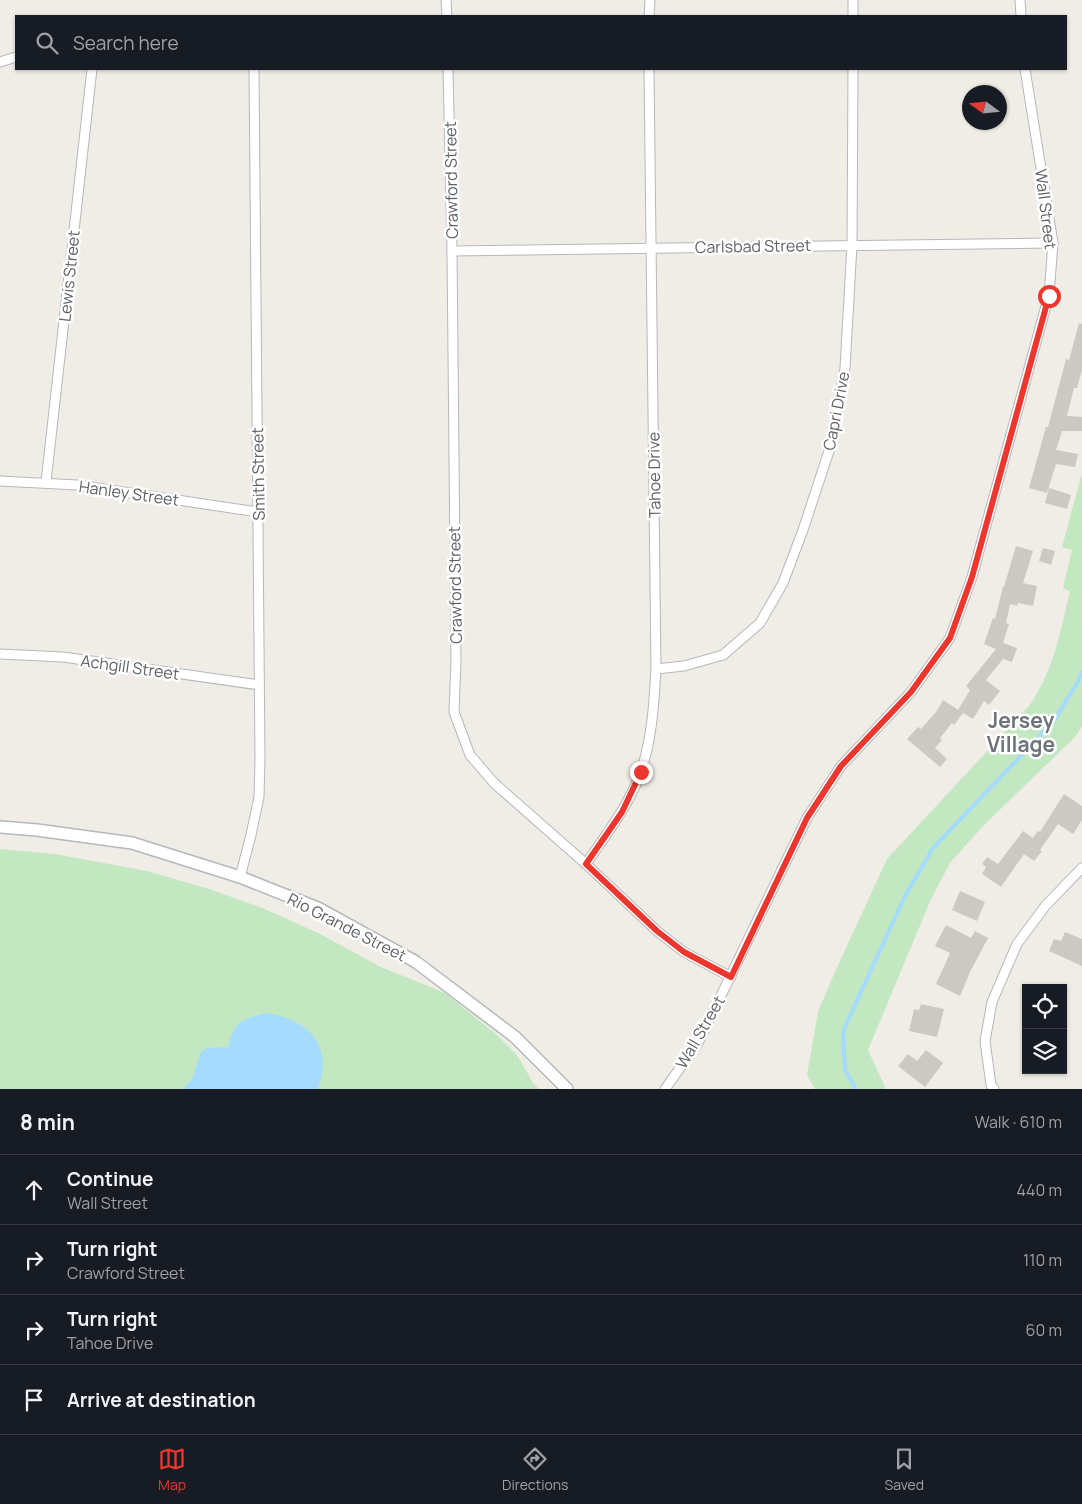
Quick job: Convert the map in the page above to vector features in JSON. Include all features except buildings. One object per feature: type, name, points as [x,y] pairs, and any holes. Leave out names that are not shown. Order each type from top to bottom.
[{"type":"street","points":[[446,0],[447,15]]},
{"type":"street","points":[[650,0],[650,15]]},
{"type":"street","points":[[853,0],[853,15]]},
{"type":"street","points":[[1020,0],[1021,15]]},
{"type":"street","points":[[0,62],[15,57]]},
{"type":"street","name":"Lewis Street","points":[[46,482],[92,70]]},
{"type":"street","name":"Smith Street","points":[[240,877],[259,797],[260,759],[254,70]]},
{"type":"street","name":"Crawford Street","points":[[448,70],[452,251],[456,663],[454,712],[470,755],[494,783],[586,864],[657,931],[684,952],[731,977]]},
{"type":"street","name":"Tahoe Drive","points":[[586,864],[622,812],[641,772],[652,728],[656,669],[649,70]]},
{"type":"street","name":"Capri Drive","points":[[656,669],[684,666],[723,655],[760,623],[783,583],[830,448],[845,368],[852,245],[853,70]]},
{"type":"street","name":"Wall Street","points":[[665,1089],[698,1043],[807,818],[841,766],[911,692],[950,638],[972,577],[1049,296],[1053,243],[1025,70]]},
{"type":"street","name":"Carlsbad Street","points":[[452,251],[1053,243]]},
{"type":"street","name":"Hanley Street","points":[[0,481],[46,482],[108,489],[258,512]]},
{"type":"street","name":"Achgill Street","points":[[0,654],[63,657],[259,685]]},
{"type":"street","name":"Rio Grande Street","points":[[0,827],[132,843],[240,877],[318,908],[416,962],[515,1037],[567,1089]]},
{"type":"street","points":[[994,1089],[986,1041],[992,1002],[1017,944],[1046,905],[1082,868]]},
{"type":"green space","points":[[1082,473],[1082,727],[1074,738],[983,826],[950,863],[931,899],[868,1050],[886,1089],[815,1089],[807,1075],[818,1012],[887,859],[1029,706],[1045,679],[1055,651],[1070,591],[1063,588],[1072,550],[1062,547]]},
{"type":"green space","points":[[0,849],[55,854],[147,871],[209,889],[265,909],[318,933],[381,967],[445,993],[496,1034],[517,1055],[533,1083],[539,1089],[0,1089]]},
{"type":"water","points":[[266,1013],[294,1021],[314,1037],[320,1047],[323,1059],[318,1089],[183,1089],[192,1079],[201,1052],[207,1048],[228,1047],[233,1032],[240,1023]]},
{"type":"waterway","points":[[856,1089],[845,1070],[843,1031],[905,896],[933,848],[1053,722],[1082,672]]},
{"type":"district","name":"Jersey Village","points":[[1021,732]]},
{"type":"route","points":[[641,772],[622,812],[586,864],[657,931],[684,952],[731,977],[807,818],[841,766],[911,692],[950,638],[972,577],[1049,296]]}]
